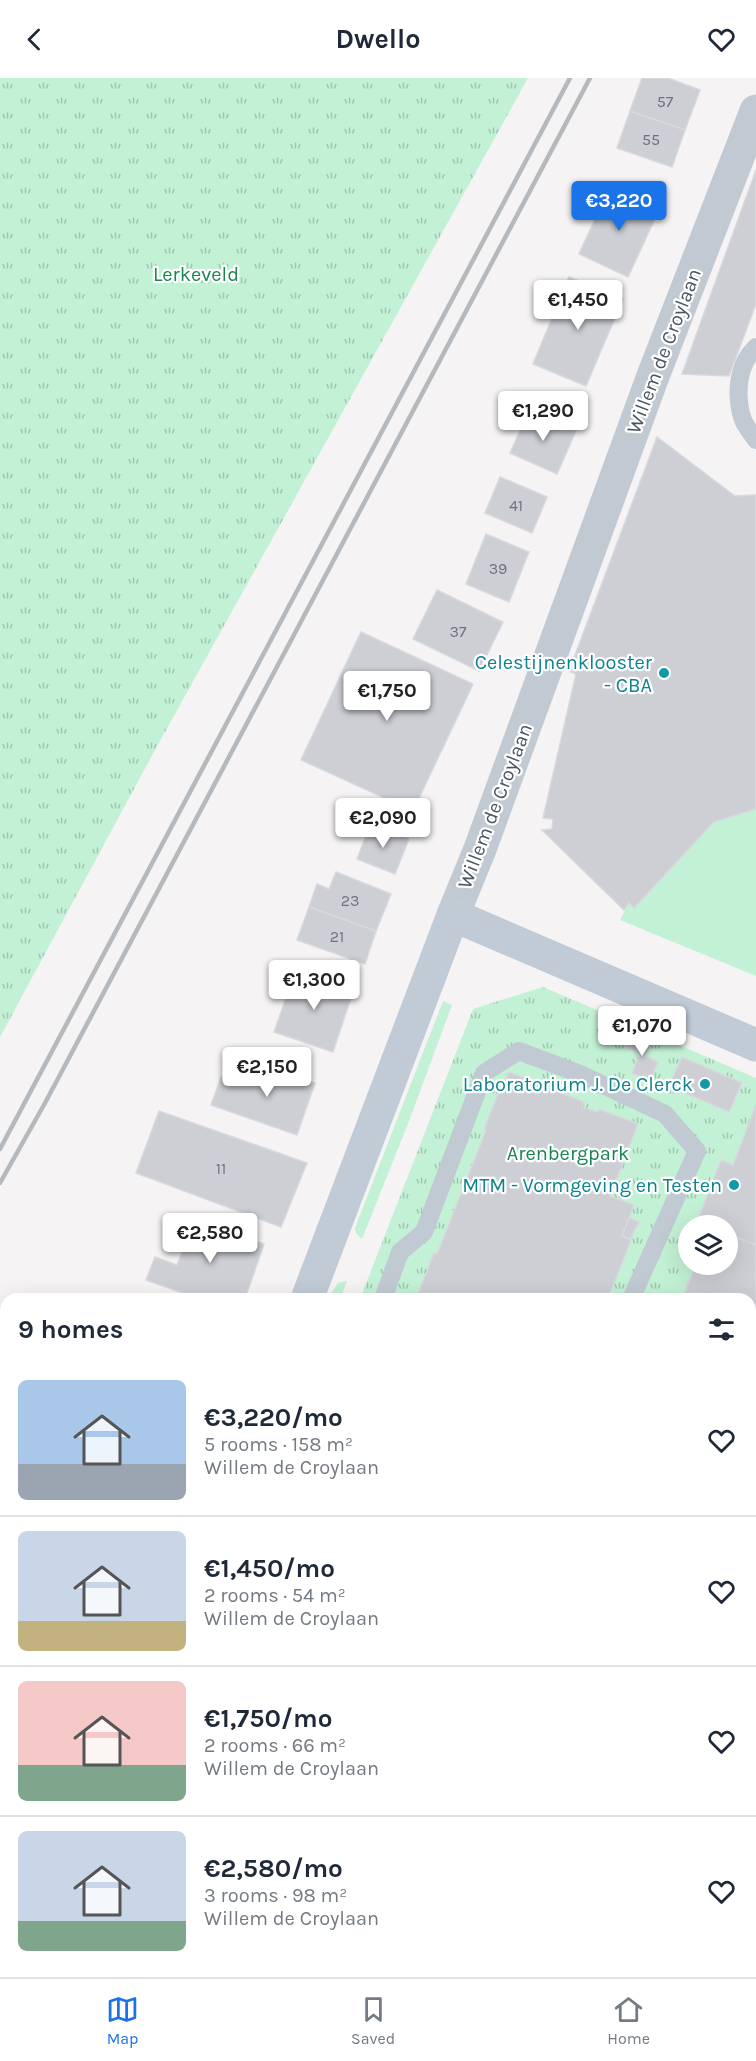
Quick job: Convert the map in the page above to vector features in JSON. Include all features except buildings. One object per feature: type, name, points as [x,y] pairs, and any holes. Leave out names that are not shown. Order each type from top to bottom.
[{"type":"street","name":"Willem de Croylaan","points":[[309,1293],[480,849],[653,376],[756,111]]},
{"type":"street","points":[[453,915],[756,1045]]},
{"type":"lane","points":[[756,347],[751,351],[740,374],[738,398],[744,422],[756,440]]},
{"type":"lane","points":[[385,1293],[400,1252],[424,1232],[484,1073],[519,1051],[580,1074],[665,1114],[697,1151],[634,1293]]},
{"type":"green space","name":"Lerkeveld","points":[[0,78],[528,78],[155,750],[0,1037]]},
{"type":"green space","points":[[756,809],[756,976],[620,920],[629,903],[714,822]]},
{"type":"green space","name":"Arenbergpark","points":[[543,987],[756,1078],[756,1293],[362,1293],[473,1009]]},
{"type":"green space","points":[[443,1001],[452,1005],[362,1239],[356,1233],[355,1228]]},
{"type":"green space","points":[[347,1281],[342,1293],[331,1293],[338,1283]]},
{"type":"railway","points":[[0,1149],[570,78]]},
{"type":"railway","points":[[0,1183],[45,1103],[590,78]]},
{"type":"place","name":"Celestijnenklooster - CBA","points":[[664,673]]},
{"type":"place","name":"Laboratorium J. De Clerck","points":[[705,1084]]},
{"type":"place","name":"MTM - Vormgeving en Testen","points":[[734,1185]]}]
